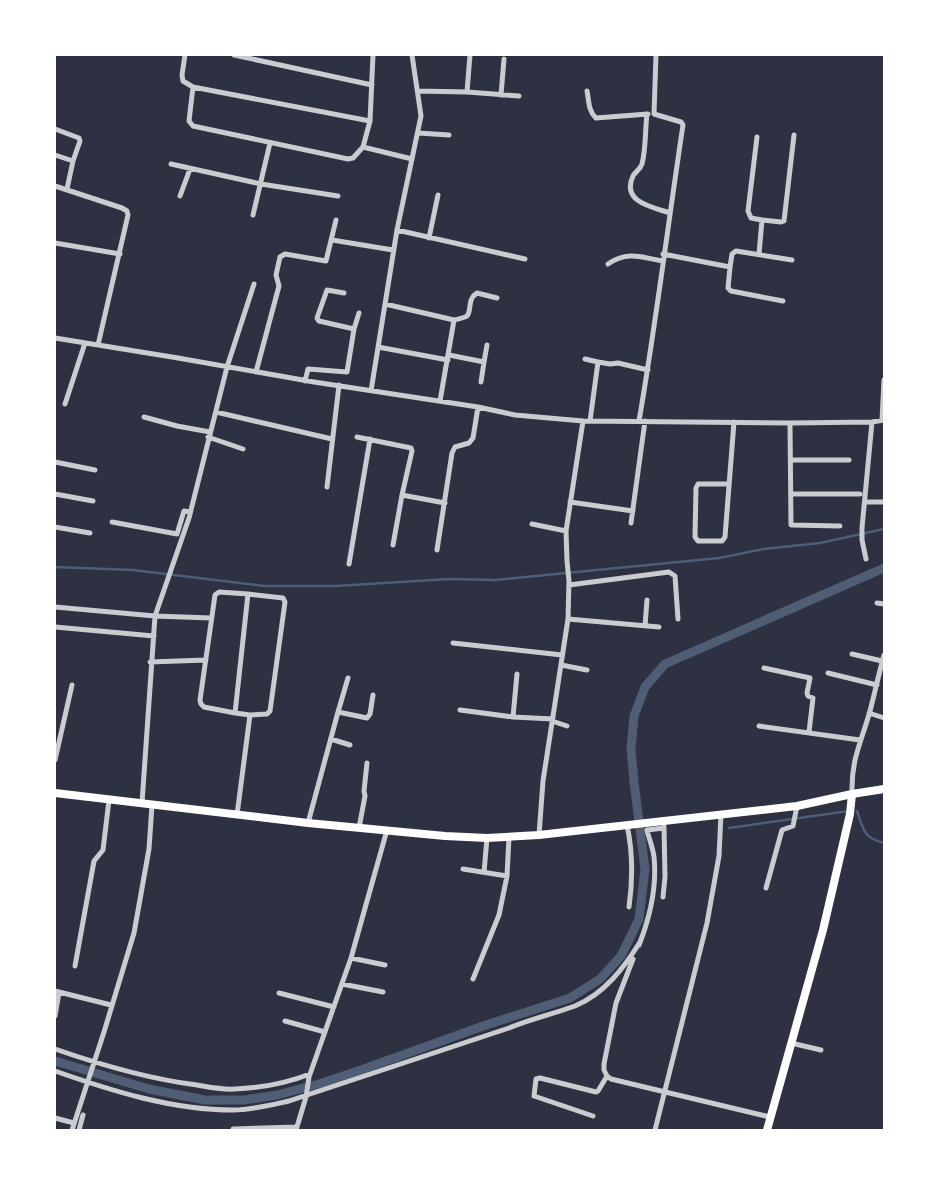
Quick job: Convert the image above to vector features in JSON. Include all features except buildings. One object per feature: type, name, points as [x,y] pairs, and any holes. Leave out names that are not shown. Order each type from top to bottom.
[{"type":"main road","points":[[55,793],[308,823],[445,836],[487,838],[539,835],[647,823],[664,827],[721,817],[796,810],[852,794],[884,789]]},
{"type":"main road","points":[[767,1130],[823,930],[850,814],[852,794]]},
{"type":"street","points":[[185,55],[183,80],[193,87],[370,121]]},
{"type":"street","points":[[234,55],[372,85]]},
{"type":"street","points":[[193,87],[190,124],[348,159],[353,158],[363,147],[370,121],[373,55]]},
{"type":"street","points":[[371,390],[396,230],[421,116],[412,55]]},
{"type":"street","points":[[467,92],[470,55]]},
{"type":"street","points":[[654,114],[656,55]]},
{"type":"street","points":[[501,95],[504,59]]},
{"type":"street","points":[[418,91],[519,96]]},
{"type":"street","points":[[587,91],[590,109],[592,115],[596,118],[654,114],[681,122],[683,125],[662,261],[631,522]]},
{"type":"street","points":[[647,114],[642,162],[639,170],[632,177],[630,192],[634,199],[670,213]]},
{"type":"street","points":[[55,129],[79,138],[80,141],[73,161],[67,189]]},
{"type":"street","points":[[418,134],[449,135]]},
{"type":"street","points":[[757,137],[748,211],[751,218],[781,222],[784,221],[794,135]]},
{"type":"street","points":[[253,215],[270,143]]},
{"type":"street","points":[[363,147],[412,159]]},
{"type":"street","points":[[55,155],[73,161]]},
{"type":"street","points":[[170,164],[261,184],[338,196]]},
{"type":"street","points":[[180,196],[190,169]]},
{"type":"street","points":[[55,186],[126,211],[128,220],[98,345]]},
{"type":"street","points":[[429,238],[438,195]]},
{"type":"street","points":[[256,372],[279,286],[276,275],[280,257],[285,254],[326,261],[336,220]]},
{"type":"street","points":[[759,254],[762,220]]},
{"type":"street","points":[[396,230],[525,259]]},
{"type":"street","points":[[332,240],[393,250]]},
{"type":"street","points":[[55,243],[120,254]]},
{"type":"street","points":[[782,301],[731,291],[728,288],[730,267],[734,252],[792,260]]},
{"type":"street","points":[[663,254],[730,267]]},
{"type":"street","points":[[608,264],[628,255],[662,261]]},
{"type":"street","points":[[142,803],[150,662],[155,616],[174,566],[190,512],[227,367],[254,284]]},
{"type":"street","points":[[344,293],[326,290],[317,318],[319,321],[354,329]]},
{"type":"street","points":[[385,304],[454,320],[465,318],[468,314],[471,300],[477,293],[497,298]]},
{"type":"street","points":[[305,381],[308,369],[346,373],[359,313]]},
{"type":"street","points":[[440,401],[454,320]]},
{"type":"street","points":[[55,338],[305,381],[478,407],[515,415],[583,421],[872,422],[883,420],[884,380]]},
{"type":"street","points":[[65,404],[85,343]]},
{"type":"street","points":[[481,382],[487,345]]},
{"type":"street","points":[[378,347],[484,362]]},
{"type":"street","points":[[585,359],[610,364],[618,363],[648,370]]},
{"type":"street","points":[[590,420],[598,362]]},
{"type":"street","points":[[326,487],[340,385]]},
{"type":"street","points":[[437,550],[452,453],[455,447],[469,443],[473,438],[478,407]]},
{"type":"street","points":[[216,412],[332,439]]},
{"type":"street","points":[[144,417],[209,434],[243,449]]},
{"type":"street","points":[[539,835],[543,781],[568,619],[570,583],[566,530],[583,421]]},
{"type":"street","points":[[729,484],[698,484],[696,488],[696,540],[724,540],[729,484],[734,422]]},
{"type":"street","points":[[866,559],[862,540],[862,528],[872,422]]},
{"type":"street","points":[[790,423],[791,525],[840,526]]},
{"type":"street","points":[[357,437],[410,448],[412,451],[393,545]]},
{"type":"street","points":[[349,564],[370,439]]},
{"type":"street","points":[[791,460],[849,460]]},
{"type":"street","points":[[55,462],[95,470]]},
{"type":"street","points":[[55,494],[93,501]]},
{"type":"street","points":[[791,494],[860,494]]},
{"type":"street","points":[[402,495],[444,503]]},
{"type":"street","points":[[570,502],[633,511]]},
{"type":"street","points":[[865,502],[884,502]]},
{"type":"street","points":[[112,522],[176,535],[184,511],[190,512]]},
{"type":"street","points":[[532,524],[566,530]]},
{"type":"street","points":[[55,527],[90,534]]},
{"type":"street","points":[[570,583],[669,572],[675,576],[678,619]]},
{"type":"street","points":[[217,593],[283,598],[285,602],[270,712],[267,714],[250,715],[235,713],[204,708],[201,704],[211,618],[217,593]]},
{"type":"street","points":[[235,713],[248,594]]},
{"type":"street","points":[[645,626],[647,600]]},
{"type":"street","points":[[877,603],[884,604]]},
{"type":"street","points":[[55,607],[155,616],[211,618]]},
{"type":"street","points":[[568,619],[659,627]]},
{"type":"street","points":[[55,627],[154,636]]},
{"type":"street","points":[[452,643],[562,655]]},
{"type":"street","points":[[852,654],[883,658],[852,769],[852,794]]},
{"type":"street","points":[[150,662],[206,660]]},
{"type":"street","points":[[561,665],[587,670]]},
{"type":"street","points":[[764,668],[810,678],[807,693],[808,696],[813,698],[809,732]]},
{"type":"street","points":[[513,717],[517,674]]},
{"type":"street","points":[[828,674],[876,685]]},
{"type":"street","points":[[308,823],[348,678]]},
{"type":"street","points":[[55,760],[59,726],[68,708],[72,685]]},
{"type":"street","points":[[338,712],[367,718],[370,714],[373,695]]},
{"type":"street","points":[[460,710],[553,720],[568,726]]},
{"type":"street","points":[[869,713],[884,718]]},
{"type":"street","points":[[237,815],[250,715]]},
{"type":"street","points":[[759,726],[860,740]]},
{"type":"street","points":[[331,739],[350,745]]},
{"type":"street","points":[[359,828],[365,796],[367,763]]},
{"type":"street","points":[[75,966],[94,861],[103,850],[109,800]]},
{"type":"street","points":[[72,1130],[134,933],[149,849],[152,805]]},
{"type":"street","points":[[766,888],[782,830],[794,826],[796,810]]},
{"type":"street","points":[[655,1130],[708,923],[718,866],[722,828],[721,817]]},
{"type":"street","points":[[628,825],[632,862],[632,886],[629,907]]},
{"type":"street","points":[[663,897],[665,878],[664,827],[647,830],[654,854],[655,885],[646,926],[616,1002],[604,1064],[606,1076],[611,1079],[770,1118]]},
{"type":"street","points":[[233,1128],[297,1129],[310,1075],[352,958],[387,830]]},
{"type":"street","points":[[473,979],[499,915],[507,876],[509,836]]},
{"type":"street","points":[[484,872],[487,838]]},
{"type":"street","points":[[463,869],[507,876]]},
{"type":"street","points":[[55,1071],[182,1107],[234,1110],[262,1107],[575,1006],[595,995],[617,975],[628,963],[640,942]]},
{"type":"street","points":[[352,958],[385,966]]},
{"type":"street","points":[[342,984],[383,992]]},
{"type":"street","points":[[55,1016],[57,992],[112,1005]]},
{"type":"street","points":[[279,993],[334,1007]]},
{"type":"street","points":[[285,1021],[325,1032]]},
{"type":"street","points":[[791,1043],[821,1050]]},
{"type":"street","points":[[55,1049],[93,1064],[184,1084],[234,1090],[310,1075]]},
{"type":"street","points":[[592,1116],[534,1096],[536,1079],[540,1078],[594,1092],[598,1091],[606,1076]]},
{"type":"street","points":[[79,1130],[83,1115]]},
{"type":"street","points":[[55,1118],[74,1123]]},
{"type":"waterway","points":[[55,567],[133,570],[264,586],[336,586],[449,579],[496,580],[719,558],[764,549],[820,543],[884,529]]},
{"type":"waterway","points":[[55,1061],[149,1089],[205,1100],[244,1100],[277,1095],[319,1084],[486,1025],[570,998],[600,979],[621,956],[639,919],[645,869],[631,749],[634,716],[645,687],[665,664],[884,568]]},
{"type":"waterway","points":[[729,828],[849,811]]},
{"type":"waterway","points":[[857,811],[868,836],[884,843]]}]
